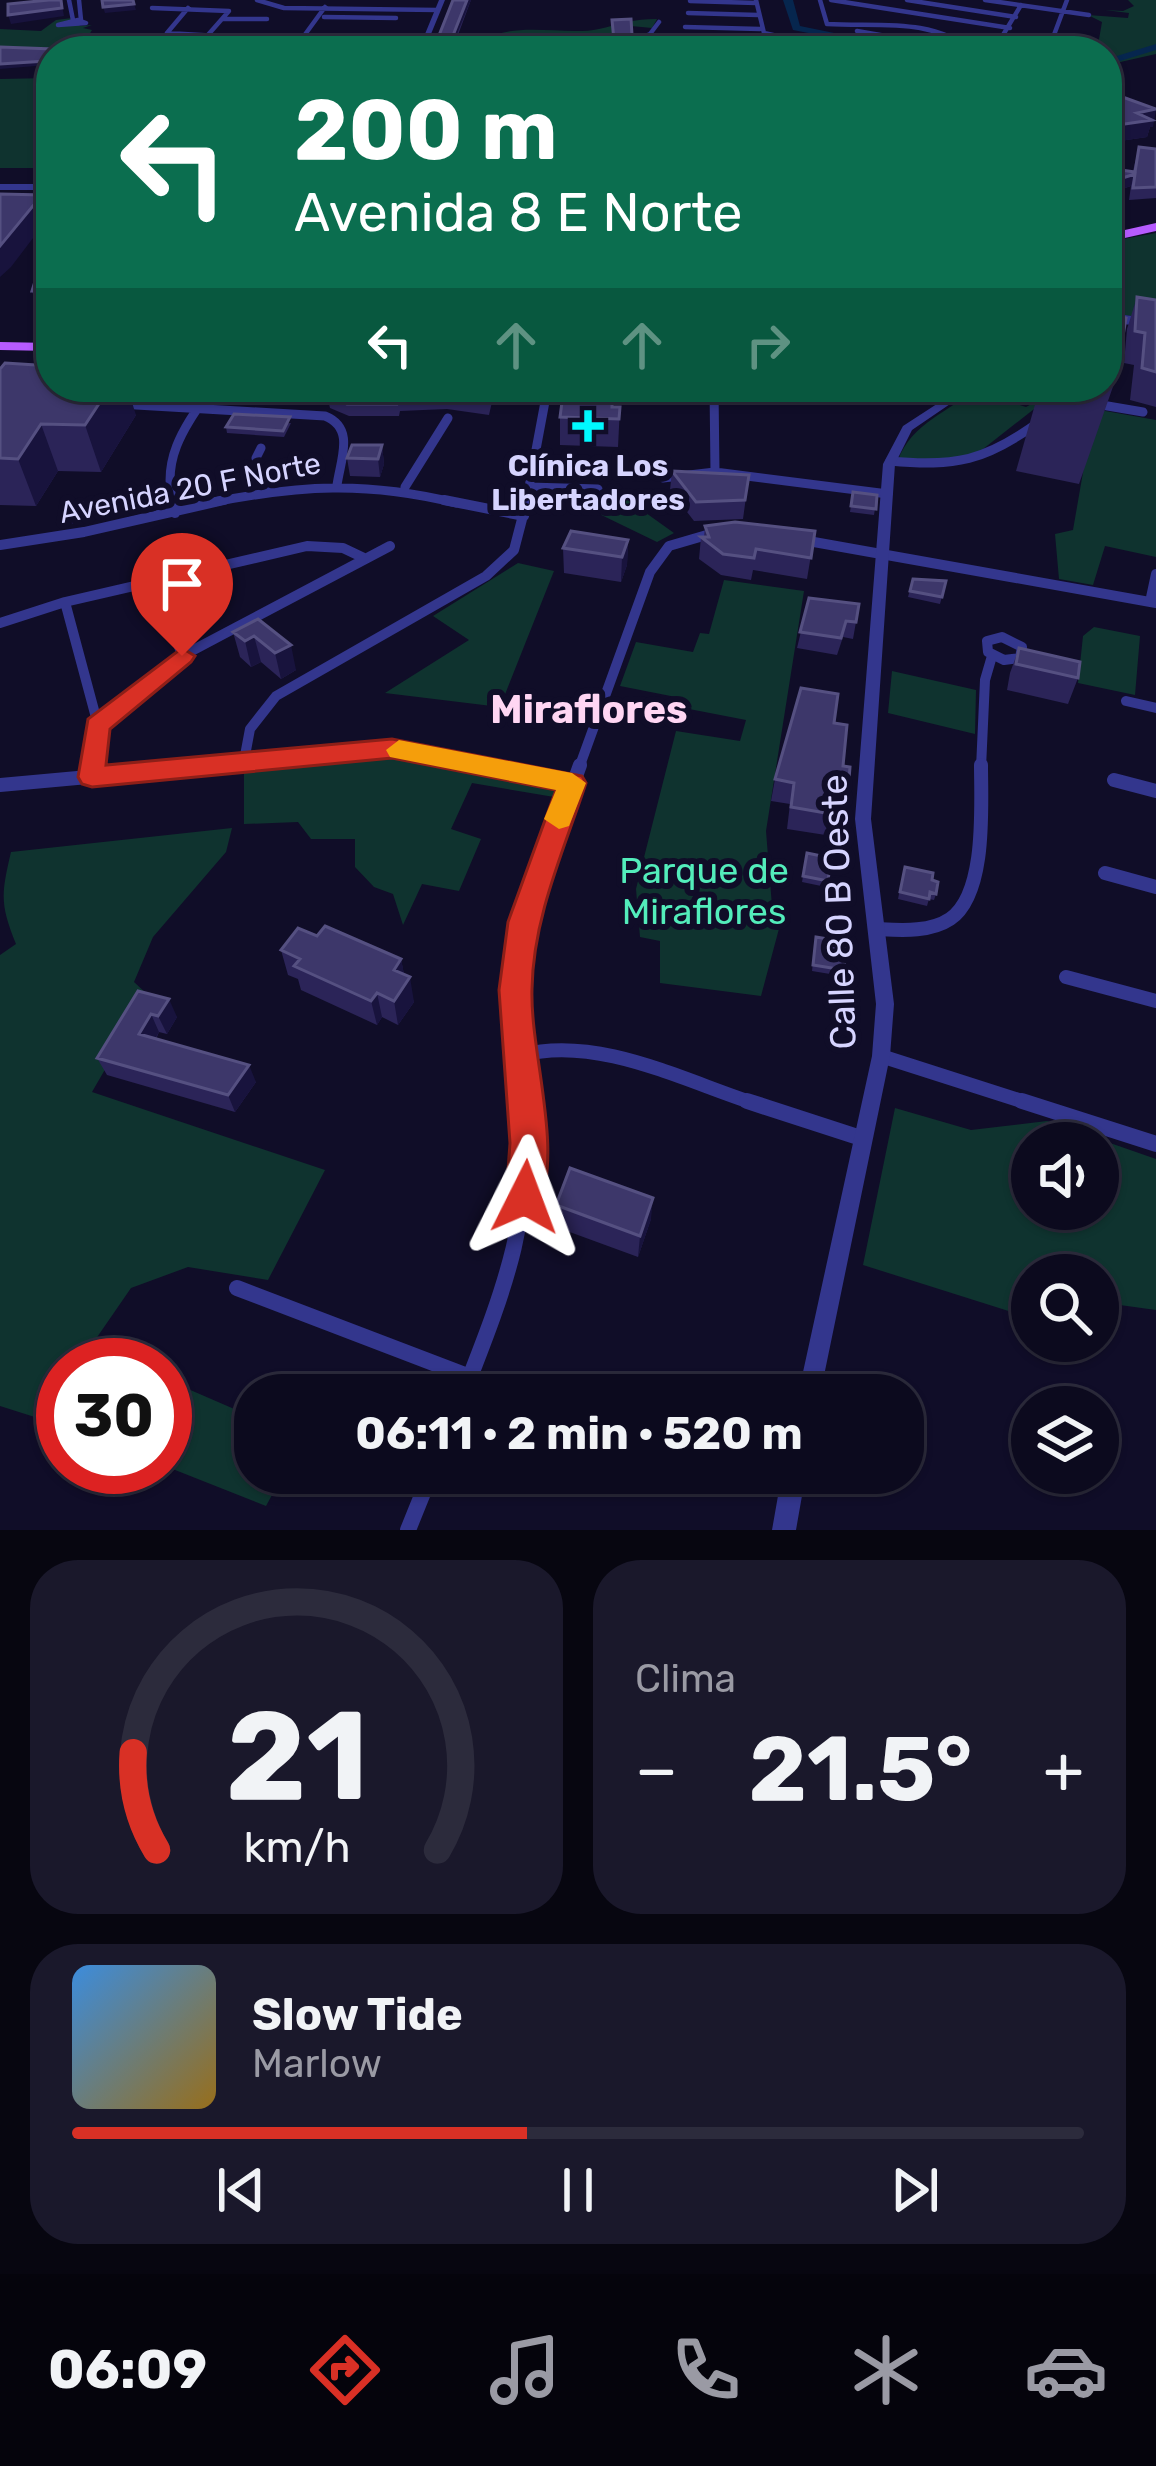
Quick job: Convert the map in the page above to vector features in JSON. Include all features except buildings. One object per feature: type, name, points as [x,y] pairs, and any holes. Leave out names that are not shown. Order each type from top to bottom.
[{"type":"main road","points":[[1122,223],[1156,217]]},
{"type":"main road","points":[[1122,235],[1156,227]]},
{"type":"main road","points":[[0,346],[36,347]]},
{"type":"main road","points":[[0,359],[36,360]]},
{"type":"street","points":[[69,0],[77,20],[79,0]]},
{"type":"street","points":[[257,0],[276,6],[439,6],[427,36]]},
{"type":"street","points":[[820,0],[829,24],[886,23],[957,36]]},
{"type":"street","points":[[831,0],[1010,28]]},
{"type":"street","points":[[908,0],[1016,16]]},
{"type":"street","points":[[986,0],[1089,15]]},
{"type":"street","points":[[690,1],[756,2],[760,29]]},
{"type":"street","points":[[1055,36],[1067,1],[1083,3]]},
{"type":"street","points":[[1003,36],[1019,3]]},
{"type":"street","points":[[254,36],[276,6]]},
{"type":"street","points":[[304,36],[325,7]]},
{"type":"street","points":[[152,8],[188,8],[227,9],[207,36],[166,32],[188,8]]},
{"type":"street","points":[[886,23],[902,11]]},
{"type":"street","points":[[862,12],[866,24]]},
{"type":"street","points":[[688,13],[758,15]]},
{"type":"street","points":[[316,17],[397,15],[386,36]]},
{"type":"street","points":[[223,19],[267,20]]},
{"type":"street","points":[[646,36],[659,22]]},
{"type":"street","points":[[685,27],[760,29],[781,36]]},
{"type":"street","points":[[729,28],[729,36]]},
{"type":"street","points":[[857,32],[883,36]]},
{"type":"street","points":[[0,187],[36,187]]},
{"type":"street","points":[[21,197],[29,187]]},
{"type":"street","points":[[1122,319],[1156,324]]},
{"type":"street","points":[[175,513],[166,485],[166,462],[202,402]]},
{"type":"street","points":[[244,761],[250,729],[275,696],[500,567],[514,550],[524,516],[545,402]]},
{"type":"street","points":[[712,402],[715,472]]},
{"type":"street","points":[[946,402],[907,428],[890,460],[928,464],[981,460],[1049,415]]},
{"type":"street","points":[[1092,402],[1143,412]]},
{"type":"street","points":[[1108,402],[1108,406]]},
{"type":"street","points":[[111,403],[325,416],[340,422],[345,431],[337,485]]},
{"type":"street","points":[[405,488],[448,418]]},
{"type":"street","points":[[261,448],[256,458],[271,492]]},
{"type":"street","name":"Calle 80 B Oeste","points":[[814,1374],[881,1056],[885,1004],[863,819],[890,460]]},
{"type":"street","points":[[663,478],[715,472],[887,494]]},
{"type":"street","name":"Avenida 20 F Norte","points":[[0,545],[271,492],[337,485],[405,488],[474,509],[524,516]]},
{"type":"street","points":[[529,487],[598,489]]},
{"type":"street","points":[[471,1374],[513,1267],[525,1197],[528,1143],[515,990],[524,922],[656,560],[680,540],[737,532]]},
{"type":"street","points":[[774,536],[885,551],[1153,603],[1156,574]]},
{"type":"street","points":[[0,623],[65,602],[307,546],[343,548],[364,558]]},
{"type":"street","points":[[98,725],[182,656],[390,546]]},
{"type":"street","points":[[65,602],[98,725],[92,777]]},
{"type":"street","points":[[169,616],[182,656]]},
{"type":"street","points":[[875,929],[940,925],[958,914],[968,900],[983,806],[984,676],[992,656]]},
{"type":"street","points":[[1126,700],[1156,707]]},
{"type":"street","points":[[0,785],[392,749],[572,783]]},
{"type":"street","points":[[1114,780],[1156,790]]},
{"type":"street","points":[[1105,873],[1156,887]]},
{"type":"street","points":[[1066,977],[1156,1000]]},
{"type":"street","points":[[522,1055],[549,1048],[588,1050],[864,1139]]},
{"type":"street","points":[[881,1056],[1156,1144]]},
{"type":"street","points":[[237,1288],[438,1374]]},
{"type":"street","points":[[408,1530],[423,1494]]},
{"type":"street","points":[[784,1530],[790,1494]]},
{"type":"green space","points":[[1128,0],[1156,0],[1156,54],[1122,62],[1122,36],[1100,36],[1102,22],[1088,15],[1128,18],[1129,13],[1105,10],[1134,6]]},
{"type":"green space","points":[[72,18],[80,26],[92,25],[83,28],[92,30],[89,35],[105,36],[36,36],[36,50],[0,50],[0,29],[41,31],[56,20]]},
{"type":"green space","points":[[657,19],[652,28],[631,26],[614,36],[494,36],[517,30],[585,31]]},
{"type":"green space","points":[[36,78],[36,168],[0,168],[0,79]]},
{"type":"green space","points":[[1156,233],[1156,320],[1122,314],[1122,239]]},
{"type":"green space","points":[[958,402],[1011,402],[1026,407],[1043,402],[978,453],[960,459],[898,460],[922,427]]},
{"type":"green space","points":[[1094,409],[1156,420],[1156,557],[1105,546],[1093,585],[1059,579],[1055,534],[1073,530]]},
{"type":"green space","points":[[625,498],[674,533],[657,542],[589,509]]},
{"type":"green space","points":[[518,563],[554,571],[500,707],[385,693],[469,640],[433,616]]},
{"type":"green space","name":"Parque de Miraflores","points":[[724,580],[804,591],[766,831],[772,906],[784,910],[761,996],[660,983],[660,941],[640,937],[636,889],[676,731],[740,741],[746,720],[684,708],[686,699],[620,686],[636,642],[693,652],[700,633],[709,634]]},
{"type":"green space","points":[[1094,627],[1140,636],[1135,695],[1078,683],[1083,636]]},
{"type":"green space","points":[[892,671],[976,690],[975,734],[888,713]]},
{"type":"green space","points":[[392,749],[572,783],[566,799],[472,783],[451,829],[481,839],[459,891],[422,884],[403,925],[393,894],[374,887],[355,867],[355,839],[311,839],[298,822],[244,824],[244,761]]},
{"type":"green space","points":[[232,828],[226,852],[153,937],[134,982],[148,995],[92,1092],[325,1170],[268,1280],[188,1267],[131,1288],[97,1338],[36,1338],[36,1417],[0,1406],[0,955],[16,944],[4,899],[11,852]]},
{"type":"green space","points":[[895,1108],[971,1130],[1011,1125],[1011,1230],[1119,1230],[1119,1146],[1156,1159],[1156,1310],[1119,1305],[1119,1254],[1011,1254],[1011,1312],[863,1265]]},
{"type":"green space","points":[[192,1391],[234,1409],[234,1493],[192,1477]]},
{"type":"green space","points":[[236,1494],[273,1494],[266,1506]]},
{"type":"waterway","points":[[788,0],[796,28],[838,36]]},
{"type":"waterway","points":[[1122,57],[1156,47]]},
{"type":"slow traffic","points":[[399,750],[572,783],[559,819]]},
{"type":"place","name":"Clínica Los Libertadores","points":[[588,426]]},
{"type":"district","name":"Miraflores","points":[[589,709]]},
{"type":"route","points":[[182,656],[98,725],[92,777],[392,749],[572,783],[524,922],[515,990],[528,1143],[525,1197]]}]
